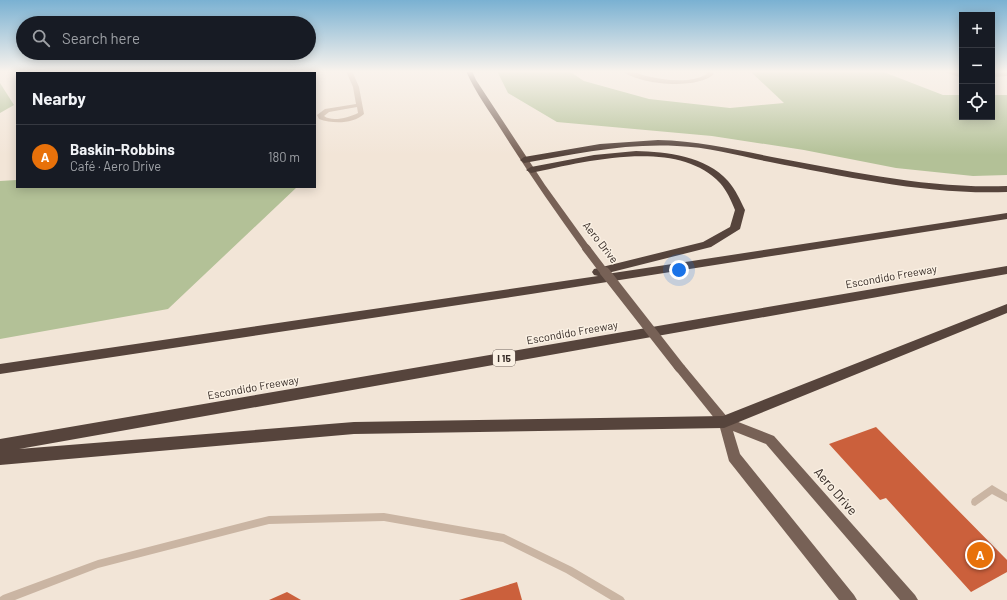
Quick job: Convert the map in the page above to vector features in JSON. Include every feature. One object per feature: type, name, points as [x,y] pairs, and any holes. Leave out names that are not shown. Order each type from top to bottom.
[{"type":"highway","points":[[524,160],[602,146],[637,143],[678,143],[714,148],[813,168],[961,190],[1007,189]]},
{"type":"highway","points":[[531,170],[612,155],[648,152],[682,158],[709,170],[727,185],[740,210],[735,229],[707,245],[531,290]]},
{"type":"highway","points":[[0,369],[531,290],[1007,216]]},
{"type":"highway","name":"Escondido Freeway","points":[[0,446],[1007,270]]},
{"type":"highway","points":[[0,458],[354,428],[724,422],[1007,308]]},
{"type":"main road","name":"Aero Drive","points":[[485,99],[559,213],[724,422],[734,457],[850,600]]},
{"type":"main road","name":"Aero Drive","points":[[724,422],[770,440],[910,600]]},
{"type":"street","points":[[359,99],[360,105],[361,114],[355,117],[331,121],[321,118],[320,115],[327,110],[360,105]]},
{"type":"lane","points":[[975,502],[992,489],[1007,498]]},
{"type":"lane","points":[[3,600],[98,564],[269,520],[384,517],[504,538],[569,570],[620,600]]},
{"type":"green space","points":[[0,99],[10,99],[14,105],[0,113]]},
{"type":"green space","points":[[518,99],[649,99],[730,108],[784,103],[780,99],[959,99],[959,120],[995,120],[995,99],[1007,99],[1007,175],[973,176],[896,168],[804,150],[712,136],[557,122]]},
{"type":"green space","points":[[16,180],[16,188],[296,188],[168,309],[0,339],[0,181]]},
{"type":"building","points":[[876,427],[1007,560],[1007,572],[971,592],[886,498],[880,500],[829,444]]},
{"type":"building","points":[[517,582],[522,600],[459,600]]},
{"type":"building","points":[[287,592],[301,600],[269,600]]},
{"type":"place","name":"Baskin-Robbins","points":[[980,555]]}]
